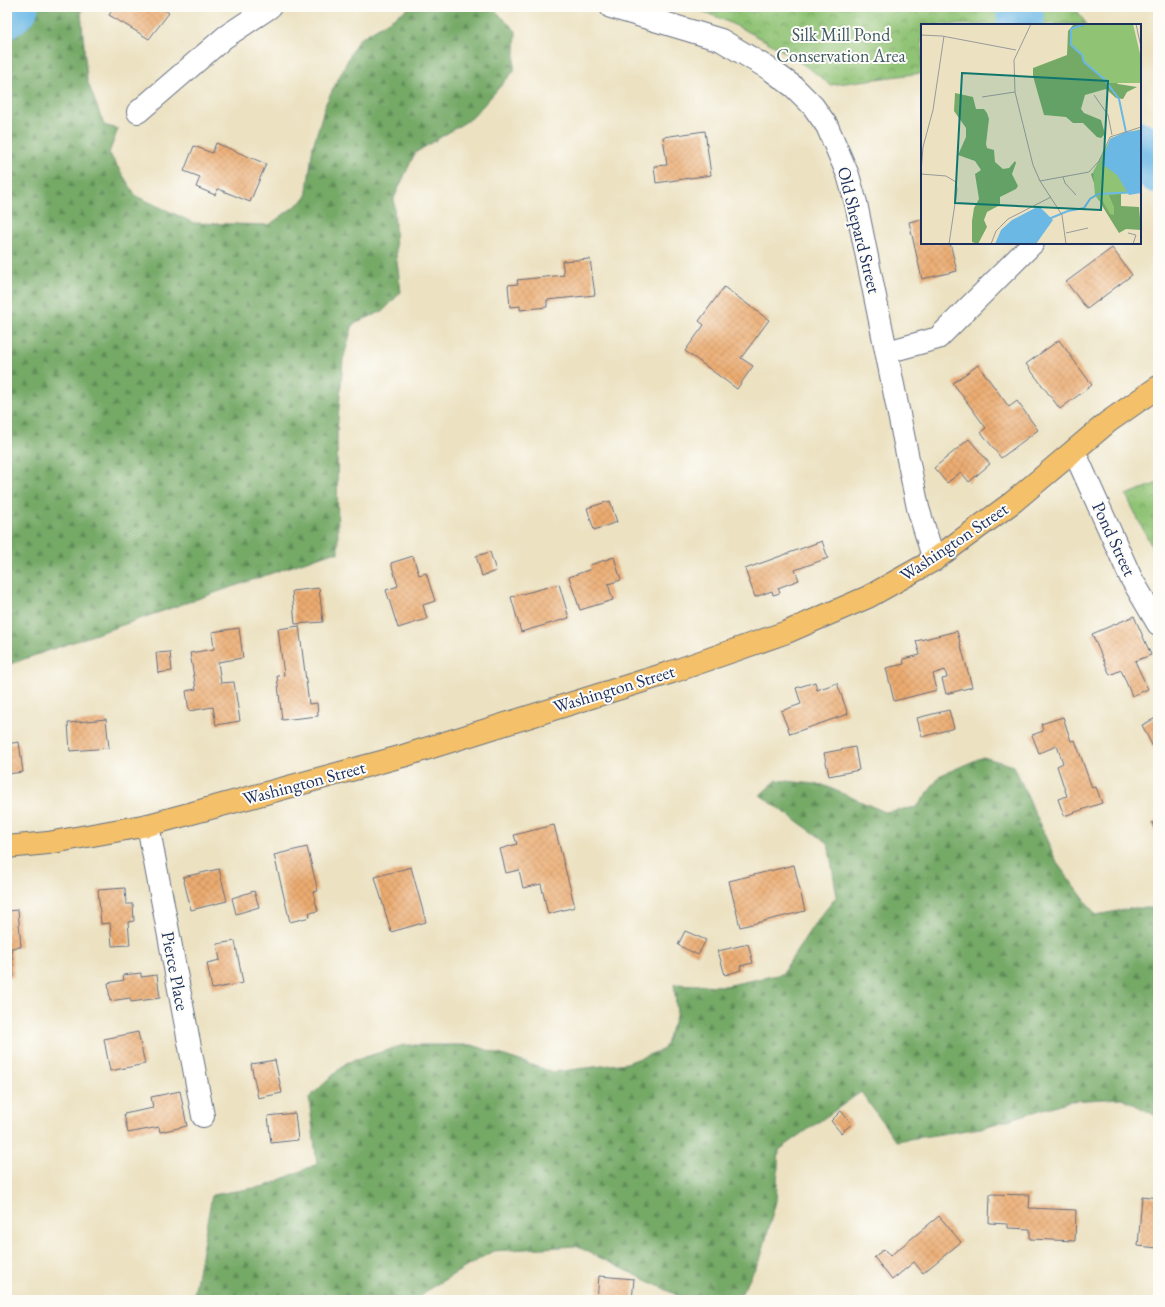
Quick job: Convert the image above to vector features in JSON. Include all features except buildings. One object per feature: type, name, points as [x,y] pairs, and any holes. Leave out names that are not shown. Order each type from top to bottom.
[{"type":"main road","name":"Washington Street","points":[[7,847],[48,843],[148,825],[403,756],[707,660],[787,632],[868,597],[934,560],[1013,502],[1108,422],[1158,387]]},
{"type":"street","points":[[138,112],[225,37],[270,7]]},
{"type":"street","name":"Old Shepard Street","points":[[612,7],[721,40],[771,70],[794,87],[813,106],[835,142],[848,175],[856,203],[918,508],[934,560]]},
{"type":"street","points":[[887,352],[938,338],[1032,244]]},
{"type":"street","name":"Pond Street","points":[[1074,451],[1131,578],[1158,624]]},
{"type":"street","name":"Pierce Place","points":[[148,825],[203,1116]]},
{"type":"green space","points":[[7,7],[84,7],[81,12],[87,80],[104,125],[118,129],[109,153],[136,196],[194,223],[269,225],[306,198],[313,146],[326,103],[358,40],[411,7],[492,7],[516,31],[514,71],[472,118],[415,153],[394,198],[396,254],[401,292],[383,311],[353,324],[343,360],[337,432],[338,553],[330,553],[7,665]]},
{"type":"green space","name":"Silk Mill Pond Conservation Area","points":[[691,7],[1075,7],[1086,24],[921,24],[921,73],[830,85],[798,61],[764,40]]},
{"type":"green space","points":[[1158,483],[1158,559],[1126,495]]},
{"type":"green space","points":[[983,757],[1014,766],[1057,863],[1096,915],[1134,908],[1158,908],[1158,1117],[1122,1098],[1070,1101],[981,1128],[896,1141],[861,1092],[779,1150],[776,1201],[761,1257],[738,1300],[687,1300],[576,1246],[493,1251],[429,1289],[418,1300],[193,1300],[212,1195],[266,1186],[317,1164],[309,1098],[346,1063],[404,1045],[472,1045],[553,1072],[627,1063],[664,1049],[677,1014],[674,984],[725,986],[782,974],[812,927],[837,896],[828,843],[760,795],[777,780],[823,785],[885,812],[917,807],[941,775]]},
{"type":"water","points":[[687,7],[755,7],[753,11],[697,10]]},
{"type":"waterway","points":[[7,14],[15,7]]},
{"type":"waterway","points":[[1019,7],[1021,24]]},
{"type":"waterway","points":[[1141,146],[1154,154],[1158,170]]}]
